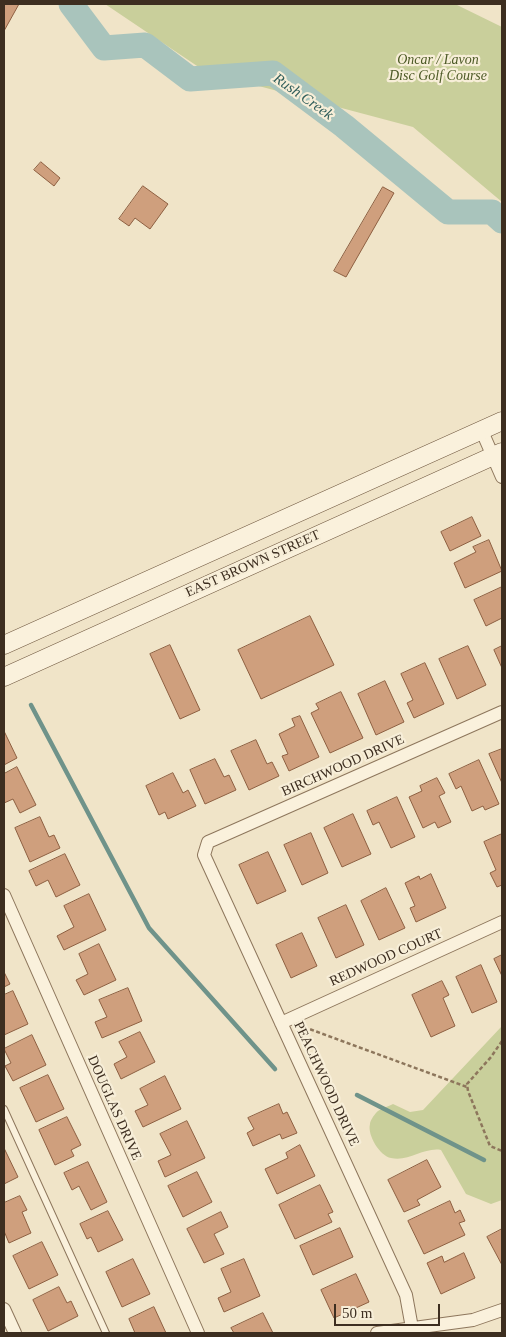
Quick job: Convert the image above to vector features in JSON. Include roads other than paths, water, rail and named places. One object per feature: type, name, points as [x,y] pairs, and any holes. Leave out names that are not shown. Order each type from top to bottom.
[{"type":"main road","name":"EAST BROWN STREET","points":[[4,645],[502,421]]},
{"type":"main road","name":"EAST BROWN STREET","points":[[4,677],[498,454]]},
{"type":"main road","points":[[288,516],[300,543]]},
{"type":"street","points":[[481,430],[498,454],[502,477]]},
{"type":"street","name":"BIRCHWOOD DRIVE","points":[[204,855],[208,842],[502,712]]},
{"type":"street","name":"PEACHWOOD DRIVE","points":[[204,855],[406,1295],[412,1328]]},
{"type":"street","name":"DOUGLAS DRIVE","points":[[4,896],[198,1333]]},
{"type":"street","name":"REDWOOD COURT","points":[[281,1022],[502,922]]},
{"type":"street","points":[[4,1309],[14,1333]]},
{"type":"street","points":[[377,1333],[473,1320],[502,1310]]},
{"type":"lane","points":[[4,1109],[106,1333]]},
{"type":"waterway","name":"Rush Creek","points":[[71,4],[104,48],[145,45],[190,79],[273,73],[344,126],[448,212],[492,212],[502,221]]},
{"type":"waterway","points":[[31,705],[149,928],[275,1069]]},
{"type":"waterway","points":[[357,1095],[484,1160]]},
{"type":"park label","name":"Oncar / Lavon Disc Golf Course","points":[[438,68]]}]
